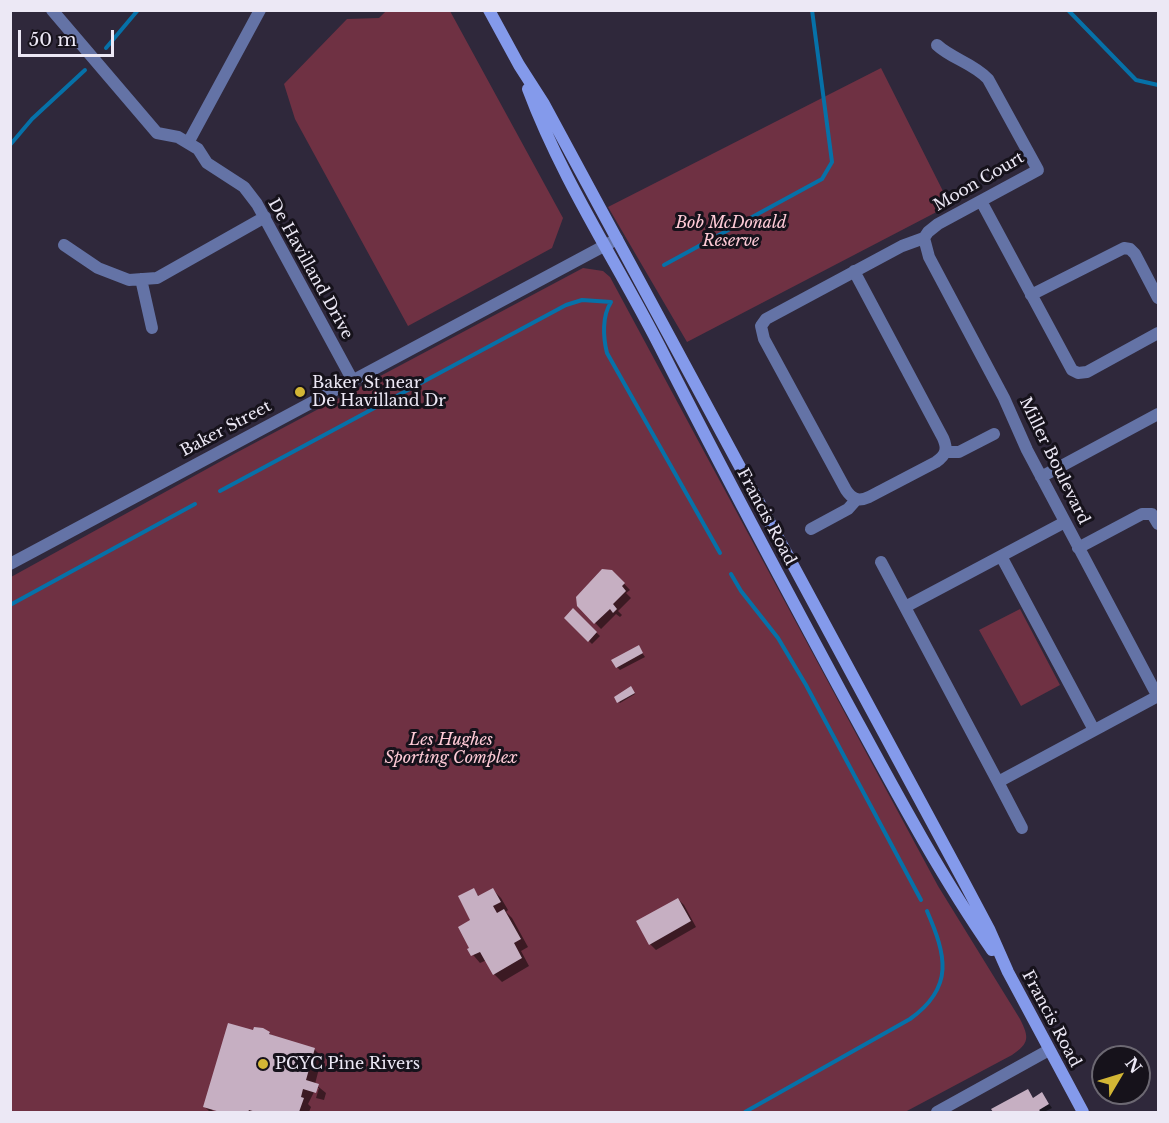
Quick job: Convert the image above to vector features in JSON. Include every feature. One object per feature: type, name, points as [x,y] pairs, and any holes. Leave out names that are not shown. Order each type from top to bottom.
[{"type":"main road","name":"Francis Road","points":[[489,10],[519,65],[544,104],[989,929],[1008,972],[1083,1113]]},
{"type":"main road","name":"Francis Road","points":[[519,65],[535,108],[561,165],[659,346],[711,450],[902,803],[951,887],[1008,972]]},
{"type":"street","name":"De Havilland Drive","points":[[52,10],[157,133],[178,137],[198,148],[207,163],[244,187],[265,217],[353,381]]},
{"type":"street","points":[[188,143],[260,10]]},
{"type":"street","name":"Moon Court","points":[[856,500],[846,490],[760,329],[766,318],[906,244],[924,238],[934,226],[1038,170],[988,79],[975,68],[951,56],[937,45]]},
{"type":"street","points":[[981,201],[1072,370],[1078,373],[1089,370],[1158,333]]},
{"type":"street","points":[[63,245],[98,268],[129,280],[157,278],[265,217]]},
{"type":"street","name":"Miller Boulevard","points":[[924,238],[929,257],[1004,398],[1026,448],[1157,691]]},
{"type":"street","name":"Baker Street","points":[[10,564],[616,239]]},
{"type":"street","points":[[1031,295],[1124,248],[1130,249],[1135,254],[1158,298]]},
{"type":"street","points":[[811,529],[848,509],[856,500],[869,498],[940,459],[946,452],[944,438],[854,271]]},
{"type":"street","points":[[141,279],[152,328]]},
{"type":"street","points":[[1041,477],[1158,414]]},
{"type":"street","points":[[946,452],[959,452],[994,434]]},
{"type":"street","points":[[1078,548],[1142,514],[1152,514],[1158,524]]},
{"type":"street","points":[[905,607],[1065,522]]},
{"type":"street","points":[[1001,556],[1094,730]]},
{"type":"street","points":[[881,562],[1022,828]]},
{"type":"street","points":[[998,782],[1094,730],[1157,691]]},
{"type":"street","points":[[937,1113],[1049,1050]]},
{"type":"green space","points":[[386,11],[450,11],[563,218],[552,248],[408,326],[295,119],[284,84],[347,19],[379,18]]},
{"type":"green space","name":"Bob McDonald Reserve","points":[[881,68],[950,205],[687,342],[608,207]]},
{"type":"green space","name":"Les Hughes Sporting Complex","points":[[583,268],[603,271],[610,277],[938,886],[1020,1019],[1026,1035],[1025,1043],[1012,1055],[905,1112],[11,1112],[11,577],[234,454]]},
{"type":"green space","points":[[1020,609],[1060,685],[1021,706],[979,630]]},
{"type":"building","points":[[602,569],[612,570],[625,583],[622,586],[626,591],[613,604],[617,609],[613,613],[610,609],[594,624],[577,606],[576,597]]},
{"type":"building","points":[[573,608],[597,632],[588,642],[564,618]]},
{"type":"building","points":[[639,645],[643,653],[616,668],[611,660]]},
{"type":"building","points":[[631,686],[635,693],[617,703],[614,697]]},
{"type":"building","points":[[474,888],[478,896],[493,888],[501,902],[493,906],[497,913],[504,909],[521,939],[514,943],[522,958],[493,975],[480,952],[471,956],[458,927],[470,920],[458,896]]},
{"type":"building","points":[[678,898],[691,921],[649,945],[636,921]]},
{"type":"building","name":"PCYC Pine Rivers","points":[[228,1023],[253,1030],[254,1027],[263,1028],[270,1032],[269,1034],[315,1048],[306,1080],[319,1084],[316,1093],[303,1089],[301,1097],[304,1098],[299,1112],[249,1110],[248,1112],[220,1112],[203,1107]]},
{"type":"building","points":[[1028,1089],[1033,1098],[1042,1092],[1049,1104],[1039,1110],[1041,1112],[993,1112],[991,1109]]},
{"type":"waterway","points":[[106,48],[138,10]]},
{"type":"waterway","points":[[664,265],[822,179],[832,162],[812,10]]},
{"type":"waterway","points":[[1068,10],[1136,80],[1158,85]]},
{"type":"waterway","points":[[10,145],[32,119],[85,70]]},
{"type":"waterway","points":[[220,491],[566,305],[582,300],[611,302],[604,327],[607,353],[720,553]]},
{"type":"waterway","points":[[10,605],[195,504]]},
{"type":"waterway","points":[[731,574],[741,591],[778,638],[806,685],[921,900]]},
{"type":"waterway","points":[[745,1112],[910,1019],[924,1007],[934,995],[942,970],[939,942],[927,911]]},
{"type":"place","name":"Baker St near De Havilland Dr","points":[[300,392]]},
{"type":"place","name":"PCYC Pine Rivers","points":[[263,1064]]}]
